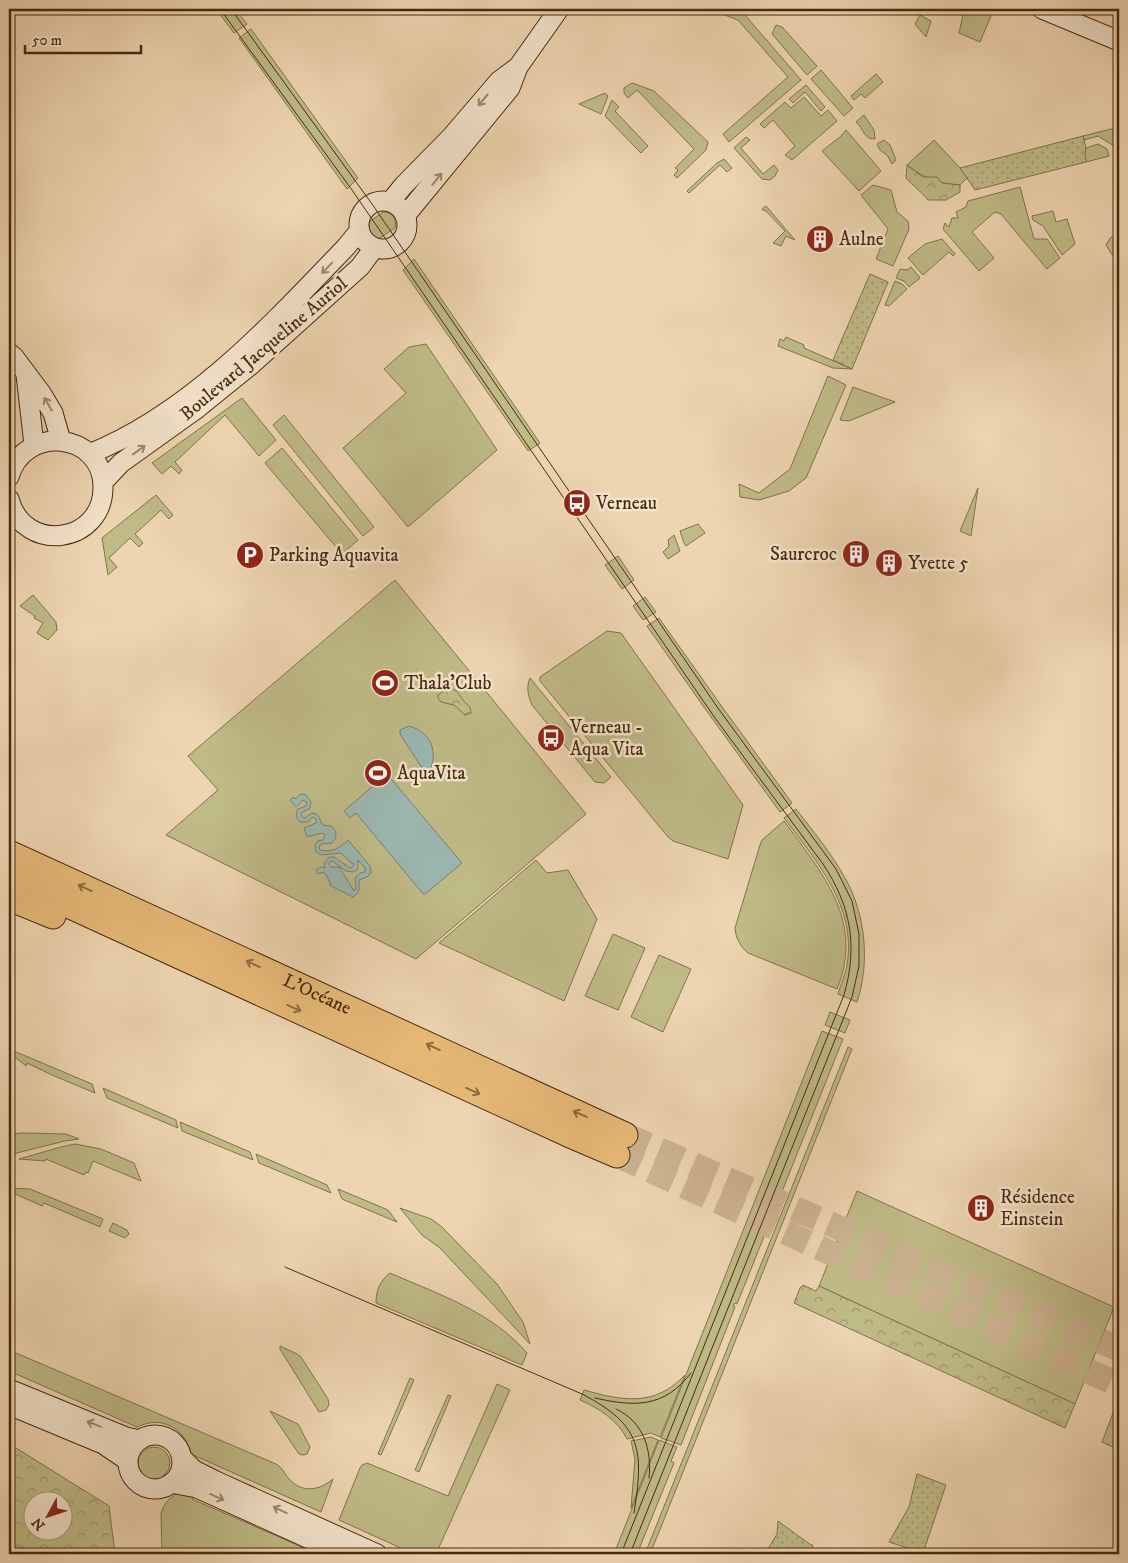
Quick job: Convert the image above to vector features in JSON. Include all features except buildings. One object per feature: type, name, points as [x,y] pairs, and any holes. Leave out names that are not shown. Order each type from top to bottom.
[{"type":"highway","name":"L’Océane","points":[[9,853],[621,1145],[568,1134],[9,878]]},
{"type":"highway","points":[[9,898],[132,948],[170,966],[202,966]]},
{"type":"main road","points":[[405,216],[510,88],[518,67],[559,9]]},
{"type":"main road","points":[[1042,9],[1119,41]]},
{"type":"main road","points":[[390,202],[452,136],[499,81],[518,67]]},
{"type":"main road","points":[[378,201],[390,202],[399,208],[405,216],[406,232],[399,243],[389,249],[374,248],[364,242],[359,231],[359,218],[365,208],[378,201]]},
{"type":"main road","name":"Boulevard Jacqueline Auriol","points":[[89,454],[132,434],[188,396],[261,335],[346,247],[359,231]]},
{"type":"main road","name":"Boulevard Jacqueline Auriol","points":[[103,482],[121,463],[195,410],[252,364],[360,267],[374,248]]},
{"type":"main road","points":[[9,352],[26,372],[53,413],[61,441]]},
{"type":"main road","points":[[21,454],[26,372]]},
{"type":"main road","points":[[9,477],[12,466],[21,454],[50,440],[79,446],[89,454],[100,470],[103,482],[103,494],[97,512],[85,526],[72,533],[57,536],[42,534],[30,528],[11,508]]},
{"type":"main road","points":[[9,1389],[119,1434],[140,1440]]},
{"type":"main road","points":[[9,1405],[104,1444],[128,1462]]},
{"type":"main road","points":[[181,1457],[180,1472],[171,1483],[163,1488],[153,1489],[140,1485],[131,1475],[128,1462],[130,1450],[140,1440],[152,1435],[165,1438],[176,1446],[181,1457],[194,1470],[377,1554]]},
{"type":"main road","points":[[171,1483],[196,1488],[343,1554]]},
{"type":"green space","points":[[216,9],[235,9],[247,24],[234,33]]},
{"type":"green space","points":[[709,9],[731,9],[744,14],[801,80],[729,142],[723,134],[788,77],[738,20]]},
{"type":"green space","points":[[972,9],[994,9],[980,42],[959,33],[963,15]]},
{"type":"green space","points":[[920,15],[931,21],[926,37],[915,24]]},
{"type":"green space","points":[[776,25],[782,27],[817,66],[807,75],[772,34]]},
{"type":"green space","points":[[251,29],[358,178],[347,189],[239,38]]},
{"type":"green space","points":[[821,70],[853,108],[844,116],[811,79]]},
{"type":"green space","points":[[876,74],[883,82],[865,98],[861,94],[854,100],[851,96]]},
{"type":"green space","points":[[632,83],[654,91],[708,142],[706,150],[677,178],[674,175],[678,170],[675,168],[694,149],[637,90],[628,98],[624,93],[624,88]]},
{"type":"green space","points":[[806,85],[825,107],[821,111],[805,92],[793,103],[789,99]]},
{"type":"green space","points":[[605,93],[608,96],[601,114],[579,104]]},
{"type":"green space","points":[[804,97],[821,116],[828,110],[837,121],[792,160],[785,155],[795,146],[773,120],[764,128],[760,124],[785,102],[791,108]]},
{"type":"green space","points":[[612,100],[619,107],[615,111],[648,146],[641,153],[605,116]]},
{"type":"green space","points":[[864,115],[874,130],[875,139],[868,137],[856,122]]},
{"type":"green space","points":[[1119,127],[1119,154],[1114,146],[1098,136],[1084,140],[1083,136]]},
{"type":"green space","points":[[846,130],[881,171],[859,191],[822,151]]},
{"type":"green space","points":[[1083,136],[1086,148],[1086,162],[975,190],[960,168]]},
{"type":"green space","points":[[746,137],[750,140],[741,148],[763,174],[774,165],[778,170],[770,180],[762,179],[734,148]]},
{"type":"green space","points":[[884,140],[890,145],[896,160],[892,164],[877,144]]},
{"type":"green space","points":[[934,140],[967,178],[960,185],[932,180],[907,165]]},
{"type":"green space","points":[[1098,144],[1107,149],[1109,156],[1086,162],[1084,153],[1086,148]]},
{"type":"green space","points":[[724,159],[732,168],[727,172],[720,165],[689,193],[687,191],[717,163]]},
{"type":"green space","points":[[907,165],[923,177],[937,177],[942,183],[960,185],[960,192],[946,200],[928,200],[906,178]]},
{"type":"green space","points":[[873,185],[891,190],[897,212],[908,221],[909,229],[893,266],[876,259],[888,229],[861,195]]},
{"type":"green space","points":[[1020,187],[1034,239],[1047,239],[1060,258],[1047,269],[1001,214],[995,212],[972,232],[994,258],[979,271],[943,229],[945,223],[949,227],[952,218],[958,218],[956,212],[966,207],[968,201]]},
{"type":"green space","points":[[766,206],[795,240],[786,236],[781,246],[773,243],[785,231],[762,209]]},
{"type":"green space","points":[[1053,211],[1056,222],[1067,219],[1075,244],[1062,255],[1043,226],[1033,220],[1032,216]]},
{"type":"green space","points":[[383,212],[389,213],[393,217],[395,228],[380,238],[376,238],[370,233],[369,222]]},
{"type":"green space","points":[[1111,237],[1114,237],[1119,242],[1119,258],[1113,256],[1106,245]]},
{"type":"green space","points":[[942,239],[955,254],[953,256],[949,252],[923,275],[908,258],[925,244]]},
{"type":"green space","points":[[414,259],[540,443],[528,451],[403,270]]},
{"type":"green space","points":[[911,267],[920,278],[909,287],[904,281],[896,278],[900,269],[907,270]]},
{"type":"green space","points":[[870,274],[888,282],[852,369],[833,360]]},
{"type":"green space","points":[[895,281],[907,289],[889,306],[885,305]]},
{"type":"green space","points":[[786,337],[804,345],[804,348],[852,369],[833,368],[778,346],[780,339],[784,341]]},
{"type":"green space","points":[[426,344],[497,450],[408,527],[343,448],[406,393],[384,369],[409,347]]},
{"type":"green space","points":[[828,376],[846,385],[806,478],[789,491],[759,500],[740,497],[739,484],[759,493],[790,469]]},
{"type":"green space","points":[[853,387],[895,402],[849,421],[840,420]]},
{"type":"green space","points":[[242,398],[276,440],[259,456],[225,415],[175,462],[182,470],[179,474],[171,466],[162,474],[152,463]]},
{"type":"green space","points":[[284,415],[374,527],[363,536],[273,425]]},
{"type":"green space","points":[[282,448],[358,540],[342,554],[265,463]]},
{"type":"green space","points":[[978,488],[971,536],[960,531]]},
{"type":"green space","points":[[156,495],[173,515],[169,519],[161,510],[135,534],[143,543],[139,547],[130,538],[109,558],[117,567],[108,575],[102,538]]},
{"type":"green space","points":[[698,524],[705,533],[686,546],[680,531]]},
{"type":"green space","points":[[674,535],[680,551],[668,559],[663,552],[669,546],[668,540]]},
{"type":"green space","points":[[618,556],[634,580],[622,589],[605,565]]},
{"type":"green space","name":"AquaVita","points":[[395,580],[586,814],[416,959],[166,835],[218,790],[188,756]]},
{"type":"green space","points":[[33,595],[56,622],[57,630],[48,640],[37,633],[43,623],[20,606]]},
{"type":"green space","points":[[645,597],[656,612],[643,620],[633,606]]},
{"type":"green space","points":[[659,618],[792,803],[780,812],[647,626]]},
{"type":"green space","points":[[607,631],[621,633],[743,805],[728,859],[673,841],[668,837],[540,681],[540,677]]},
{"type":"green space","points":[[530,678],[611,777],[604,783],[595,782],[532,705],[528,691]]},
{"type":"green space","points":[[448,688],[454,689],[457,692],[470,707],[471,713],[465,715],[454,705],[441,702],[438,695]]},
{"type":"green space","points":[[796,809],[840,869],[858,908],[864,939],[864,971],[857,1002],[838,994],[847,965],[846,923],[840,904],[821,868],[784,818]]},
{"type":"green space","points":[[784,821],[825,879],[843,920],[846,941],[844,964],[837,989],[748,953],[736,936],[735,928],[762,840]]},
{"type":"green space","points":[[536,860],[547,873],[568,870],[597,919],[564,1001],[439,943]]},
{"type":"green space","points":[[613,934],[645,948],[618,1010],[585,996]]},
{"type":"green space","points":[[659,955],[691,969],[663,1032],[631,1017]]},
{"type":"green space","points":[[830,1012],[850,1020],[845,1033],[825,1025]]},
{"type":"green space","points":[[822,1031],[843,1039],[737,1304],[735,1303],[733,1306],[735,1307],[681,1445],[661,1438]]},
{"type":"green space","points":[[848,1047],[852,1049],[659,1532],[650,1554],[645,1554]]},
{"type":"green space","points":[[9,1049],[92,1084],[95,1093],[27,1063],[26,1066],[9,1052]]},
{"type":"green space","points":[[103,1088],[176,1120],[178,1128],[107,1098]]},
{"type":"green space","points":[[180,1122],[250,1152],[253,1160],[182,1131]]},
{"type":"green space","points":[[9,1134],[66,1134],[79,1139],[9,1155]]},
{"type":"green space","points":[[75,1144],[101,1149],[134,1163],[141,1181],[93,1161],[88,1173],[86,1172],[84,1175],[46,1159],[45,1161],[19,1159]]},
{"type":"green space","points":[[256,1154],[327,1185],[331,1193],[259,1163]]},
{"type":"green space","points":[[9,1188],[30,1189],[103,1219],[100,1227],[44,1203],[42,1206],[9,1191]]},
{"type":"green space","points":[[338,1189],[388,1210],[397,1222],[342,1199]]},
{"type":"green space","points":[[857,1191],[1114,1307],[1075,1404],[819,1286]]},
{"type":"green space","points":[[400,1208],[431,1219],[442,1227],[497,1284],[523,1322],[530,1344],[440,1248],[422,1235]]},
{"type":"green space","points":[[113,1223],[127,1230],[129,1234],[125,1238],[109,1231]]},
{"type":"green space","points":[[390,1273],[463,1305],[498,1326],[527,1353],[522,1365],[376,1303],[379,1286]]},
{"type":"green space","points":[[803,1285],[816,1291],[819,1286],[1075,1404],[1065,1428],[794,1303]]},
{"type":"green space","points":[[280,1346],[301,1357],[328,1399],[329,1405],[326,1410],[319,1412],[280,1349]]},
{"type":"green space","points":[[9,1350],[276,1464],[294,1484],[300,1487],[317,1488],[333,1479],[321,1512],[191,1454],[184,1437],[171,1426],[155,1422],[137,1427],[9,1371]]},
{"type":"green space","points":[[685,1375],[660,1437],[651,1433],[627,1439],[607,1415],[580,1400],[584,1390],[625,1399],[650,1397],[674,1385]]},
{"type":"green space","points":[[410,1378],[414,1380],[381,1455],[378,1454]]},
{"type":"green space","points":[[497,1384],[510,1390],[436,1554],[414,1554],[339,1520],[360,1468],[367,1463],[448,1496]]},
{"type":"green space","points":[[448,1395],[451,1396],[419,1472],[415,1470]]},
{"type":"green space","points":[[1119,1397],[1119,1450],[1102,1442]]},
{"type":"green space","points":[[270,1411],[298,1424],[310,1447],[307,1454],[299,1454]]},
{"type":"green space","points":[[651,1437],[658,1440],[631,1508],[635,1459],[631,1441]]},
{"type":"green space","points":[[659,1440],[677,1447],[671,1461],[674,1463],[637,1554],[617,1554],[619,1551],[616,1549]]},
{"type":"green space","points":[[9,1445],[109,1506],[115,1554],[9,1554]]},
{"type":"green space","points":[[154,1447],[165,1452],[170,1463],[165,1474],[154,1479],[143,1474],[138,1463],[143,1452]]},
{"type":"green space","points":[[917,1474],[946,1485],[923,1553],[889,1542],[909,1507]]},
{"type":"green space","points":[[181,1492],[195,1493],[192,1499],[318,1554],[162,1554],[161,1514],[168,1500]]},
{"type":"green space","points":[[778,1521],[813,1545],[810,1554],[765,1554],[777,1534]]},
{"type":"water","points":[[409,726],[423,733],[431,744],[433,758],[429,773],[424,771],[400,734],[400,730]]},
{"type":"water","points":[[387,774],[462,863],[424,895],[356,813],[350,818],[344,811]]},
{"type":"water","points":[[301,794],[306,795],[311,802],[310,808],[301,813],[302,817],[305,818],[312,813],[315,814],[323,825],[331,826],[335,830],[336,836],[334,841],[321,844],[320,850],[336,849],[348,840],[370,866],[371,873],[359,880],[358,891],[353,897],[331,886],[324,872],[318,874],[316,870],[321,867],[325,868],[324,864],[329,857],[334,857],[350,868],[354,864],[341,853],[322,855],[316,852],[315,845],[318,841],[323,840],[325,835],[322,833],[307,837],[304,828],[316,823],[316,819],[312,817],[308,822],[300,822],[296,816],[297,811],[306,806],[307,802],[303,800],[296,807],[290,800],[293,797],[295,799]],"holes":[[[358,860],[365,868],[365,872],[360,873],[355,878],[356,888],[354,891],[339,867],[331,867],[329,864],[331,861],[346,871],[353,872],[358,869]]]},
{"type":"tunnel","points":[[625,1135],[1119,1349]]},
{"type":"tunnel","points":[[617,1155],[1119,1385]]},
{"type":"tram line","points":[[220,9],[352,190],[715,718],[823,864],[833,880],[846,911],[851,943],[851,960],[844,995],[621,1554]]},
{"type":"tram line","points":[[231,9],[372,204],[720,711],[836,869],[852,901],[859,934],[859,966],[852,997],[630,1554]]},
{"type":"tram line","points":[[285,1267],[582,1394],[602,1405],[617,1417],[627,1429],[634,1442],[638,1456],[639,1472],[634,1513]]},
{"type":"tram line","points":[[595,1398],[623,1403],[648,1402],[670,1393],[691,1373]]},
{"type":"tram line","points":[[616,1409],[626,1415],[640,1429],[649,1457],[649,1478]]},
{"type":"place","name":"Aulne","points":[[820,239]]},
{"type":"place","name":"Verneau","points":[[577,503]]},
{"type":"place","name":"Saurcroc","points":[[856,554]]},
{"type":"place","name":"Parking Aquavita","points":[[250,555]]},
{"type":"place","name":"Yvette 5","points":[[889,563]]},
{"type":"place","name":"Thala'Club","points":[[385,683]]},
{"type":"place","name":"Verneau - Aqua Vita","points":[[551,738]]},
{"type":"place","name":"AquaVita","points":[[378,773]]},
{"type":"place","name":"Résidence Einstein","points":[[981,1208]]}]
